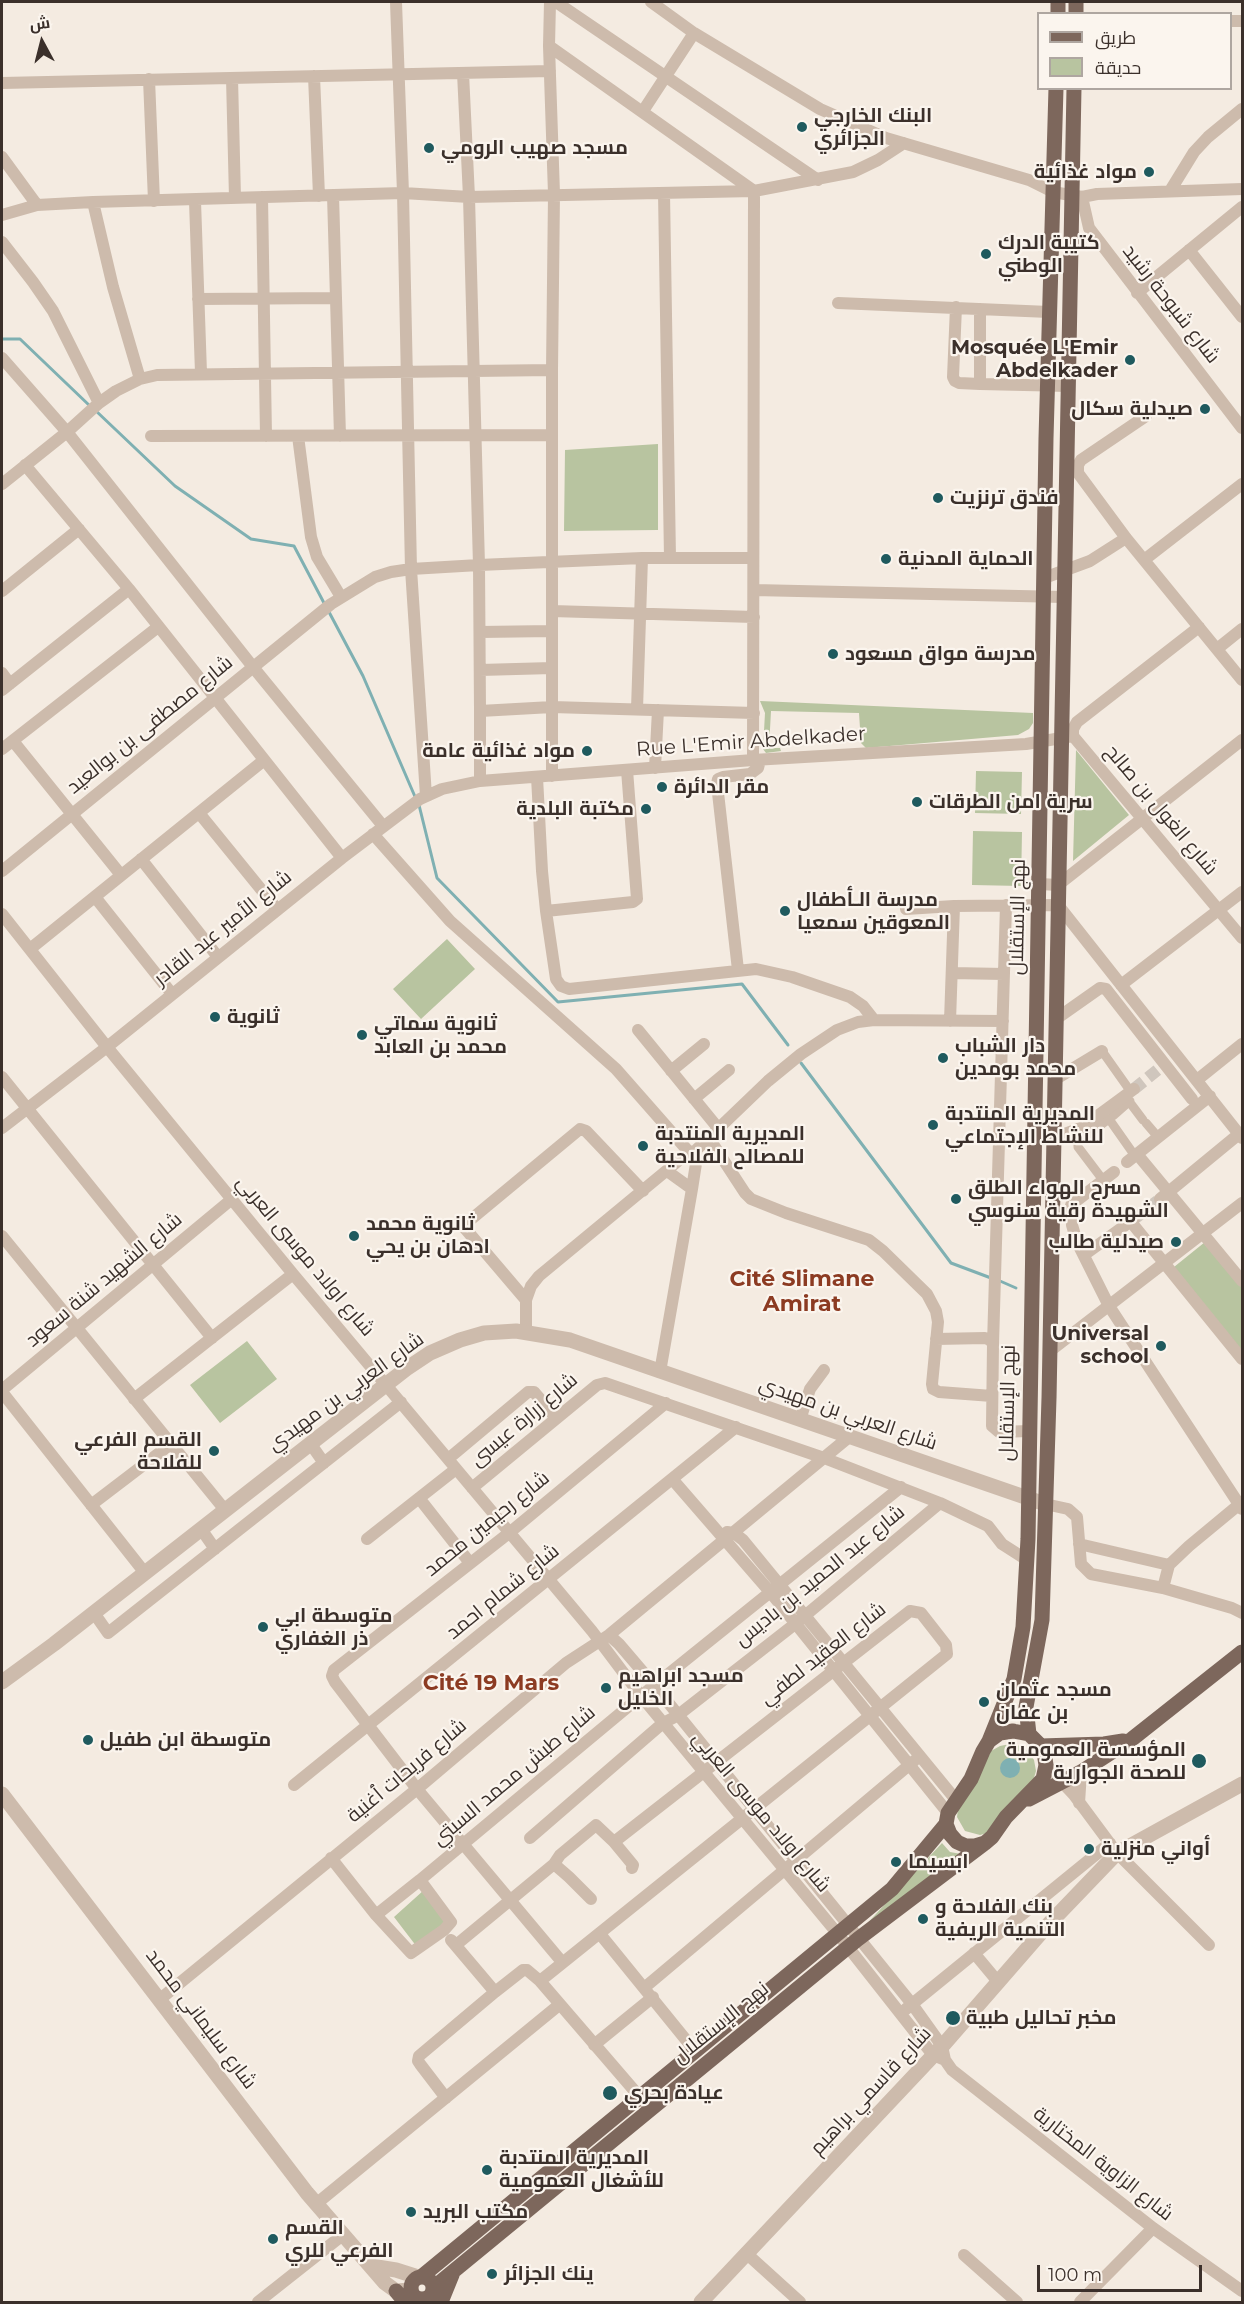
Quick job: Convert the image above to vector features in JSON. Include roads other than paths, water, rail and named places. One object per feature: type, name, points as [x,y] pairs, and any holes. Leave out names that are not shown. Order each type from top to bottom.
[{"type":"main road","name":"نهج الإستقلال","points":[[420,2293],[638,2096],[892,1889],[972,1779],[1014,1679],[1023,1627],[1027,1560],[1040,884],[1034,743],[1044,578],[1056,90]]},
{"type":"main road","name":"نهج الإستقلال","points":[[1029,1734],[1026,1707],[1042,1620],[1050,1351],[1058,885],[1067,738],[1063,597],[1068,386],[1077,196],[1074,90]]},
{"type":"main road","points":[[1018,1804],[1081,1772],[1132,1739],[1242,1652]]},
{"type":"main road","points":[[989,1741],[1000,1733],[1013,1731],[1029,1734],[1041,1746],[1046,1765]]},
{"type":"main road","points":[[1041,1746],[1104,1744],[1132,1739]]},
{"type":"main road","name":"نهج الإستقلال","points":[[420,2293],[591,2158],[853,1943],[985,1843],[1043,1779],[1046,1765]]},
{"type":"main road","points":[[950,1812],[950,1834],[957,1842],[966,1846],[985,1843]]},
{"type":"street","points":[[396,2],[400,75],[407,436],[419,800]]},
{"type":"street","points":[[550,2],[549,46],[554,194],[552,776]]},
{"type":"street","points":[[556,2],[818,180]]},
{"type":"street","points":[[651,2],[694,33],[820,109],[886,138],[1029,180],[1053,192],[1077,196],[1242,189]]},
{"type":"street","points":[[643,111],[694,33]]},
{"type":"street","points":[[549,46],[754,191]]},
{"type":"street","points":[[2,83],[550,71]]},
{"type":"street","points":[[463,73],[469,197],[479,565],[480,781]]},
{"type":"street","points":[[314,76],[319,196]]},
{"type":"street","points":[[232,78],[235,198]]},
{"type":"street","points":[[149,79],[154,201]]},
{"type":"street","points":[[1170,191],[1194,152],[1208,137],[1242,109]]},
{"type":"street","points":[[2,215],[37,205],[93,202],[195,201],[403,193],[469,197],[754,191],[853,172],[878,160],[904,143]]},
{"type":"street","points":[[2,158],[37,205]]},
{"type":"street","points":[[738,970],[717,784],[718,779],[723,777],[750,774],[758,768],[754,712],[754,191]]},
{"type":"street","points":[[664,193],[670,558]]},
{"type":"street","points":[[333,195],[340,436]]},
{"type":"street","name":"شارع شبوحة رشيد","points":[[1077,196],[1089,228],[1242,428]]},
{"type":"street","points":[[262,197],[266,436]]},
{"type":"street","points":[[195,201],[201,373]]},
{"type":"street","points":[[93,202],[113,287],[140,379]]},
{"type":"street","points":[[1137,293],[1242,207]]},
{"type":"street","points":[[2,243],[53,311],[99,403]]},
{"type":"street","points":[[1189,250],[1242,317]]},
{"type":"street","points":[[198,299],[336,298]]},
{"type":"street","points":[[838,303],[1049,312]]},
{"type":"street","points":[[956,307],[953,377],[959,383],[1068,386]]},
{"type":"street","points":[[980,384],[981,309]]},
{"type":"street","points":[[4,366],[67,432],[253,667],[383,826]]},
{"type":"street","points":[[2,484],[99,403],[140,379],[157,375],[552,370]]},
{"type":"street","points":[[1146,417],[1081,460],[1078,473],[1126,538],[1242,680]]},
{"type":"street","points":[[151,436],[552,435]]},
{"type":"street","points":[[298,436],[311,537],[317,556],[341,597]]},
{"type":"street","points":[[26,465],[129,589],[342,858]]},
{"type":"street","points":[[1144,560],[1242,484]]},
{"type":"street","points":[[2,591],[78,529]]},
{"type":"street","points":[[1044,578],[1090,561],[1126,538]]},
{"type":"street","points":[[637,709],[642,558]]},
{"type":"street","name":"شارع مصطفى بن بوالعيد","points":[[2,871],[324,610],[341,597],[375,578],[411,569],[479,565],[642,558],[753,558]]},
{"type":"street","points":[[2,673],[6,687],[129,589]]},
{"type":"street","points":[[754,590],[1063,597]]},
{"type":"street","points":[[552,611],[754,617]]},
{"type":"street","points":[[2,749],[158,627]]},
{"type":"street","points":[[1034,743],[1067,738],[1077,722],[1199,627]]},
{"type":"street","points":[[1217,649],[1242,629]]},
{"type":"street","points":[[480,633],[552,632]]},
{"type":"street","points":[[480,670],[552,668]]},
{"type":"street","points":[[480,711],[552,707],[754,712]]},
{"type":"street","points":[[655,768],[658,710]]},
{"type":"street","name":"شارع الغول بن صالح","points":[[1067,738],[1144,818],[1242,938]]},
{"type":"street","points":[[1040,884],[1058,885],[1242,740]]},
{"type":"street","points":[[13,741],[121,875]]},
{"type":"street","name":"Rue L'Emir Abdelkader","points":[[480,781],[756,760],[1034,743]]},
{"type":"street","points":[[30,949],[263,761]]},
{"type":"street","points":[[546,911],[633,902],[637,899],[627,770]]},
{"type":"street","points":[[537,777],[546,911],[556,979],[561,986],[569,989],[756,969],[792,977],[850,997],[863,1006],[874,1020]]},
{"type":"street","name":"شارع الأمير عبد القادر","points":[[2,1128],[383,826],[419,800],[458,784],[480,781]]},
{"type":"street","points":[[199,813],[277,909]]},
{"type":"street","points":[[373,834],[450,921],[616,1069],[697,1156],[660,1371]]},
{"type":"street","points":[[141,859],[218,957]]},
{"type":"street","points":[[1121,985],[1242,892]]},
{"type":"street","points":[[95,897],[172,994]]},
{"type":"street","points":[[1006,905],[992,1426],[999,1432],[1029,1431]]},
{"type":"street","points":[[906,909],[1058,905],[1241,1136],[1164,1195]]},
{"type":"street","points":[[950,1021],[954,906]]},
{"type":"street","name":"شارع اولاد موسى العربي","points":[[2,914],[107,1047],[293,1274],[549,1580],[604,1638],[641,1696],[704,1774],[784,1870],[842,1929]]},
{"type":"street","points":[[952,973],[1004,974]]},
{"type":"street","points":[[1056,1019],[1103,987],[1162,1067],[1192,1099]]},
{"type":"street","points":[[526,1332],[526,1300],[531,1286],[539,1276],[692,1152],[768,1081],[816,1043],[837,1030],[858,1022],[874,1020],[1003,1022]]},
{"type":"street","points":[[638,1030],[694,1099],[745,1193],[751,1199],[869,1240],[884,1251],[927,1294],[936,1311],[938,1322],[933,1389],[939,1392],[992,1396]]},
{"type":"street","points":[[671,1071],[704,1044]]},
{"type":"street","points":[[1197,1080],[1242,1044]]},
{"type":"street","points":[[1054,1080],[1102,1051],[1145,1122],[1158,1137]]},
{"type":"street","points":[[694,1099],[729,1070]]},
{"type":"street","points":[[2,1077],[212,1338]]},
{"type":"street","points":[[1113,1116],[1130,1095]]},
{"type":"street","points":[[1054,1138],[1072,1138],[1130,1095]]},
{"type":"street","points":[[1133,1158],[1210,1096]]},
{"type":"street","points":[[1163,1588],[1169,1565],[1241,1505],[1109,1306],[1083,1255],[1072,1225],[1071,1205],[1109,1176],[1078,1147],[1078,1142],[1108,1119],[1133,1158],[1164,1195],[1203,1233],[1242,1281]]},
{"type":"street","points":[[526,1300],[463,1226],[580,1129],[586,1131],[643,1191]]},
{"type":"street","points":[[667,1172],[692,1190]]},
{"type":"street","name":"شارع الشهيد شنة سعود","points":[[2,1391],[232,1200]]},
{"type":"street","points":[[1050,1351],[1242,1203]]},
{"type":"street","points":[[1083,1255],[1133,1221],[1164,1264],[1242,1359]]},
{"type":"street","points":[[2,1236],[225,1510]]},
{"type":"street","points":[[134,1399],[293,1274]]},
{"type":"street","name":"شارع العربي بن مهيدي","points":[[2,1682],[94,1613],[386,1384],[430,1353],[484,1333],[526,1332],[570,1340],[1045,1504]]},
{"type":"street","points":[[936,1339],[985,1338],[993,1344]]},
{"type":"street","points":[[800,1420],[810,1389],[824,1370]]},
{"type":"street","name":"شارع زرارة عيسى","points":[[472,1488],[600,1383],[666,1403]]},
{"type":"street","points":[[2,1391],[145,1573]]},
{"type":"street","points":[[368,1539],[419,1498],[531,1391],[556,1418]]},
{"type":"street","points":[[94,1613],[108,1633],[401,1402]]},
{"type":"street","points":[[666,1403],[824,1458],[940,1503],[988,1526],[1002,1544],[1027,1560]]},
{"type":"street","name":"شارع رحيمين محمد","points":[[369,1724],[335,1682],[332,1676],[334,1670],[509,1533],[666,1403]]},
{"type":"street","name":"شارع شمام احمد","points":[[294,1785],[736,1427]]},
{"type":"street","name":"شارع فريحات ٱغنية","points":[[159,2000],[417,1789],[566,1663],[604,1638],[726,1535],[849,1437]]},
{"type":"street","points":[[310,1443],[324,1463]]},
{"type":"street","points":[[91,1505],[171,1444]]},
{"type":"street","points":[[673,1480],[726,1535],[743,1540],[776,1589],[795,1624],[950,1812]]},
{"type":"street","name":"شارع طبش محمد السبتي","points":[[376,1915],[654,1685],[901,1488]]},
{"type":"street","points":[[419,1498],[470,1563]]},
{"type":"street","name":"شارع عبد الحميد بن باديس","points":[[530,1838],[663,1723],[677,1716],[795,1624],[940,1503]]},
{"type":"street","points":[[1045,1504],[1068,1509],[1077,1517],[1081,1564],[1091,1574],[1163,1588],[1242,1613]]},
{"type":"street","points":[[201,1528],[215,1549]]},
{"type":"street","points":[[1079,1544],[1169,1565]]},
{"type":"street","points":[[776,1589],[806,1615],[920,1756],[950,1812]]},
{"type":"street","name":"شارع العقيد لطفي","points":[[614,1842],[910,1611],[916,1610],[921,1613],[946,1645],[947,1654],[880,1707]]},
{"type":"street","name":"شارع اولاد موسى العربي","points":[[604,1638],[619,1644],[654,1685],[794,1861],[901,2013],[940,2054]]},
{"type":"street","points":[[540,1981],[880,1707]]},
{"type":"street","points":[[369,1724],[417,1789],[562,1962]]},
{"type":"street","points":[[594,2044],[648,1992],[794,1861],[920,1756]]},
{"type":"street","points":[[1046,1765],[1057,1785],[1079,1803],[1114,1848],[1209,1945]]},
{"type":"street","points":[[1079,1803],[1081,1772]]},
{"type":"street","name":"شارع قاسمي براهيم","points":[[701,2302],[940,2054],[1114,1848],[1242,1784]]},
{"type":"street","name":"شارع سليماني محمد","points":[[2,1794],[316,2204],[385,2283],[420,2293]]},
{"type":"street","points":[[456,1945],[554,1864],[596,1825],[614,1842],[633,1865],[632,1868]]},
{"type":"street","points":[[901,2013],[974,1953],[1114,1848]]},
{"type":"street","points":[[332,1858],[376,1915],[411,1953],[444,1930],[450,1920],[420,1880]]},
{"type":"street","points":[[554,1864],[591,1899]]},
{"type":"street","points":[[444,1930],[495,1992]]},
{"type":"street","points":[[600,1934],[695,2051]]},
{"type":"street","name":"شارع اولاد موسى العربي","points":[[853,1943],[912,2004],[940,2054]]},
{"type":"street","points":[[974,1953],[999,1983]]},
{"type":"street","points":[[446,2098],[420,2064],[419,2056],[495,1992],[523,1970],[527,1970],[540,1981],[650,2108]]},
{"type":"street","points":[[316,2204],[559,2005]]},
{"type":"street","name":"شارع الزاوية المختارية","points":[[940,2054],[961,2079],[1153,2228],[1242,2291]]},
{"type":"street","points":[[1080,2302],[1153,2228]]},
{"type":"street","points":[[258,2302],[344,2234]]},
{"type":"street","points":[[747,2254],[800,2302]]},
{"type":"street","points":[[964,2255],[1017,2302]]},
{"type":"street","points":[[371,2266],[396,2270],[420,2293]]},
{"type":"water","points":[[1010,1758],[1017,1761],[1020,1768],[1017,1775],[1010,1778],[1003,1775],[1000,1768],[1003,1761]]},
{"type":"waterway","points":[[2,339],[20,339],[90,406]]},
{"type":"waterway","points":[[95,410],[175,486],[251,539],[294,546],[324,603]]},
{"type":"waterway","points":[[329,612],[363,676],[416,799]]},
{"type":"waterway","points":[[419,805],[437,878],[558,1002],[742,984],[788,1045]]},
{"type":"waterway","points":[[801,1063],[951,1263],[991,1278]]},
{"type":"waterway","points":[[1000,1281],[1016,1288]]},
{"type":"tunnel","points":[[1134,1089],[1160,1068]]},
{"type":"tunnel","points":[[1134,1219],[1160,1199]]},
{"type":"place","name":"البنك الخارجي الجزائري","points":[[802,127]]},
{"type":"place","name":"مسجد صهيب الرومي","points":[[429,148]]},
{"type":"place","name":"مواد غذائية","points":[[1149,172]]},
{"type":"place","name":"كتيبة الدرك الوطني","points":[[986,254]]},
{"type":"place","name":"Mosquée L'Emir Abdelkader","points":[[1130,360]]},
{"type":"place","name":"صيدلية سكال","points":[[1205,409]]},
{"type":"place","name":"فندق ترنزيت","points":[[938,498]]},
{"type":"place","name":"الحماية المدنية","points":[[886,559]]},
{"type":"place","name":"مدرسة مواق مسعود","points":[[833,654]]},
{"type":"place","name":"مواد غذائية عامة","points":[[587,751]]},
{"type":"place","name":"مقر الدائرة","points":[[662,787]]},
{"type":"place","name":"سرية امن الطرقات","points":[[917,802]]},
{"type":"place","name":"مكتبة البلدية","points":[[646,809]]},
{"type":"place","name":"مدرسة الـأطفال المعوقين سمعيا","points":[[785,911]]},
{"type":"place","name":"ثانوية","points":[[215,1017]]},
{"type":"place","name":"ثانوية سماتي محمد بن العابد","points":[[362,1035]]},
{"type":"place","name":"دار الشباب محمد بومدين","points":[[943,1058]]},
{"type":"place","name":"المديرية المنتدبة للنشاط الإجتماعي","points":[[933,1125]]},
{"type":"place","name":"المديرية المنتدبة للمصالح الفلاحية","points":[[643,1146]]},
{"type":"place","name":"مسرح الهواء الطلق الشهيدة رقية سنوسي","points":[[956,1199]]},
{"type":"place","name":"ثانوية محمد ادهان بن يحي","points":[[354,1236]]},
{"type":"place","name":"صيدلية طالب","points":[[1176,1242]]},
{"type":"place","name":"Universal school","points":[[1161,1346]]},
{"type":"place","name":"القسم الفرعي للفلاحة","points":[[214,1451]]},
{"type":"place","name":"متوسطة ابي ذر الغفاري","points":[[263,1627]]},
{"type":"place","name":"مسجد ابراهيم الخليل","points":[[606,1688]]},
{"type":"place","name":"مسجد عثمان بن عفان","points":[[984,1702]]},
{"type":"place","name":"متوسطة ابن طفيل","points":[[88,1740]]},
{"type":"place","name":"المؤسسة العمومية للصحة الجوارية","points":[[1199,1761]]},
{"type":"place","name":"أواني منزلية","points":[[1089,1849]]},
{"type":"place","name":"ابسيما","points":[[896,1862]]},
{"type":"place","name":"بنك الفلاحة و التنمية الريفية","points":[[923,1919]]},
{"type":"place","name":"مخبر تحاليل طبية","points":[[953,2018]]},
{"type":"place","name":"عيادة بحري","points":[[610,2093]]},
{"type":"place","name":"المديرية المنتدبة للأشغال العمومية","points":[[487,2170]]},
{"type":"place","name":"مكتب البريد","points":[[411,2212]]},
{"type":"place","name":"القسم الفرعي للري","points":[[273,2239]]},
{"type":"place","name":"ينك الجزائر","points":[[492,2274]]},
{"type":"district","name":"Cité Slimane Amirat","points":[[802,1292]]},
{"type":"district","name":"Cité 19 Mars","points":[[491,1684]]}]
